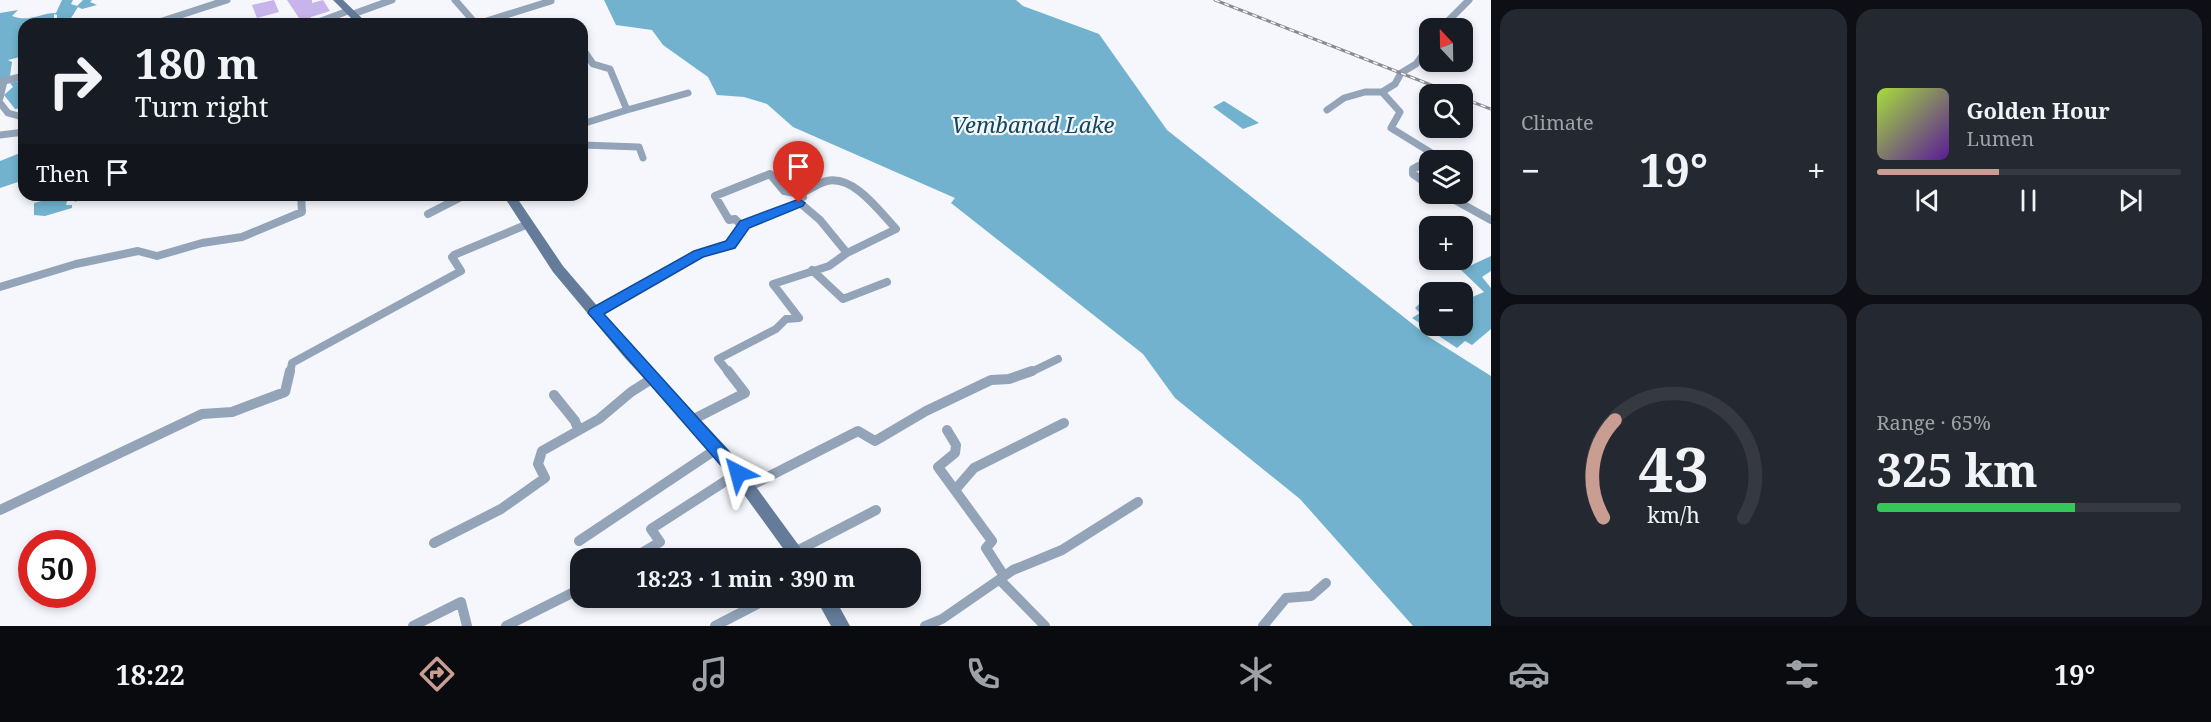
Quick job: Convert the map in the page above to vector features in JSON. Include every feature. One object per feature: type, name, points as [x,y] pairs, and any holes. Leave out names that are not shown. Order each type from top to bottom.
[{"type":"main road","points":[[338,0],[357,18]]},
{"type":"main road","points":[[513,201],[558,269],[653,378],[718,448],[792,548]]},
{"type":"main road","points":[[830,608],[841,626]]},
{"type":"street","points":[[172,18],[227,0]]},
{"type":"street","points":[[332,18],[392,0]]},
{"type":"street","points":[[454,0],[471,18]]},
{"type":"street","points":[[1451,18],[1469,0]]},
{"type":"street","points":[[497,18],[551,2]]},
{"type":"street","points":[[588,57],[593,64],[610,69],[627,110]]},
{"type":"street","points":[[1327,110],[1344,98],[1365,92],[1382,92],[1395,84],[1401,73],[1419,59]]},
{"type":"street","points":[[0,98],[2,82],[18,78]]},
{"type":"street","points":[[1382,92],[1400,112],[1391,128],[1427,150]]},
{"type":"street","points":[[588,122],[688,93]]},
{"type":"street","points":[[0,103],[8,113],[18,116]]},
{"type":"street","points":[[0,135],[18,133]]},
{"type":"street","points":[[588,143],[606,147],[639,147],[644,158]]},
{"type":"street","points":[[773,177],[814,165],[817,159]]},
{"type":"street","points":[[1419,166],[1413,169],[1413,174],[1419,180]]},
{"type":"street","points":[[742,226],[735,219],[729,220],[715,196],[770,174],[784,191],[800,199],[847,253]]},
{"type":"street","points":[[595,313],[699,254],[731,245],[742,226],[800,199],[829,181],[841,181],[872,203],[896,229],[847,253],[829,266],[773,284],[799,318],[786,319],[776,329],[718,359],[745,393],[692,420]]},
{"type":"street","points":[[0,287],[76,264],[138,251],[157,256],[202,243],[242,237],[302,212],[301,201]]},
{"type":"street","points":[[428,214],[453,201]]},
{"type":"street","points":[[1462,204],[1491,220]]},
{"type":"street","points":[[0,510],[202,414],[208,416],[240,409],[285,392],[292,363],[461,271],[452,257],[454,255],[528,224]]},
{"type":"street","points":[[812,270],[843,298],[887,282]]},
{"type":"street","points":[[748,487],[858,431],[874,441],[904,426],[926,411],[991,380],[1002,381],[1030,372],[1058,359]]},
{"type":"street","points":[[434,543],[501,509],[545,478],[538,464],[542,451],[599,419],[631,392],[653,378]]},
{"type":"street","points":[[554,395],[578,429]]},
{"type":"street","points":[[955,490],[968,478],[974,468],[1064,423]]},
{"type":"street","points":[[946,430],[956,445],[955,453],[938,467],[992,541],[986,548],[1002,578],[1045,626]]},
{"type":"street","points":[[579,541],[718,448]]},
{"type":"street","points":[[650,548],[660,542],[651,529],[738,473]]},
{"type":"street","points":[[925,626],[942,619],[1002,578],[1062,550],[1138,502]]},
{"type":"street","points":[[809,548],[876,510]]},
{"type":"street","points":[[1263,626],[1286,598],[1311,596],[1326,584]]},
{"type":"street","points":[[506,626],[570,594]]},
{"type":"street","points":[[413,626],[461,602],[467,626]]},
{"type":"street","points":[[715,626],[750,608]]},
{"type":"water","points":[[62,0],[73,0],[71,4],[77,6],[83,0],[92,0],[90,2],[97,5],[82,9],[78,7],[71,18],[57,18],[54,14],[54,18],[30,18],[56,13]]},
{"type":"water","name":"Vembanad Lake","points":[[604,0],[1016,0],[1023,6],[1099,34],[1167,130],[1419,329],[1419,336],[1428,336],[1491,376],[1491,626],[1413,626],[1300,499],[1175,398],[1143,354],[951,203],[955,198],[793,127],[767,104],[744,97],[717,95],[708,77],[663,45],[652,30],[616,25]]},
{"type":"water","points":[[18,10],[12,16],[18,18],[18,58],[8,60],[12,62],[10,76],[0,80],[0,13]]},
{"type":"water","points":[[18,81],[18,109],[15,109],[4,95],[13,87],[10,83]]},
{"type":"water","points":[[1224,101],[1259,123],[1243,129],[1213,107]]},
{"type":"water","points":[[18,154],[18,182],[0,188],[0,161]]},
{"type":"water","points":[[67,201],[66,205],[72,205],[72,208],[45,216],[34,215],[34,203]]},
{"type":"water","points":[[1491,256],[1491,271],[1482,277],[1491,288],[1491,329],[1472,345],[1465,341],[1457,348],[1439,336],[1473,336],[1473,297],[1484,292],[1461,270],[1473,270],[1473,264]]},
{"type":"water","points":[[1419,314],[1419,323],[1412,318]]},
{"type":"building","points":[[274,0],[279,12],[257,18],[252,5]]},
{"type":"building","points":[[287,0],[312,0],[312,3],[323,0],[330,11],[310,18],[299,18]]},
{"type":"railway","points":[[1215,0],[1429,84]]},
{"type":"railway","points":[[1473,102],[1491,109]]},
{"type":"route","points":[[738,473],[595,313],[699,254],[731,245],[744,224],[799,203]]}]
